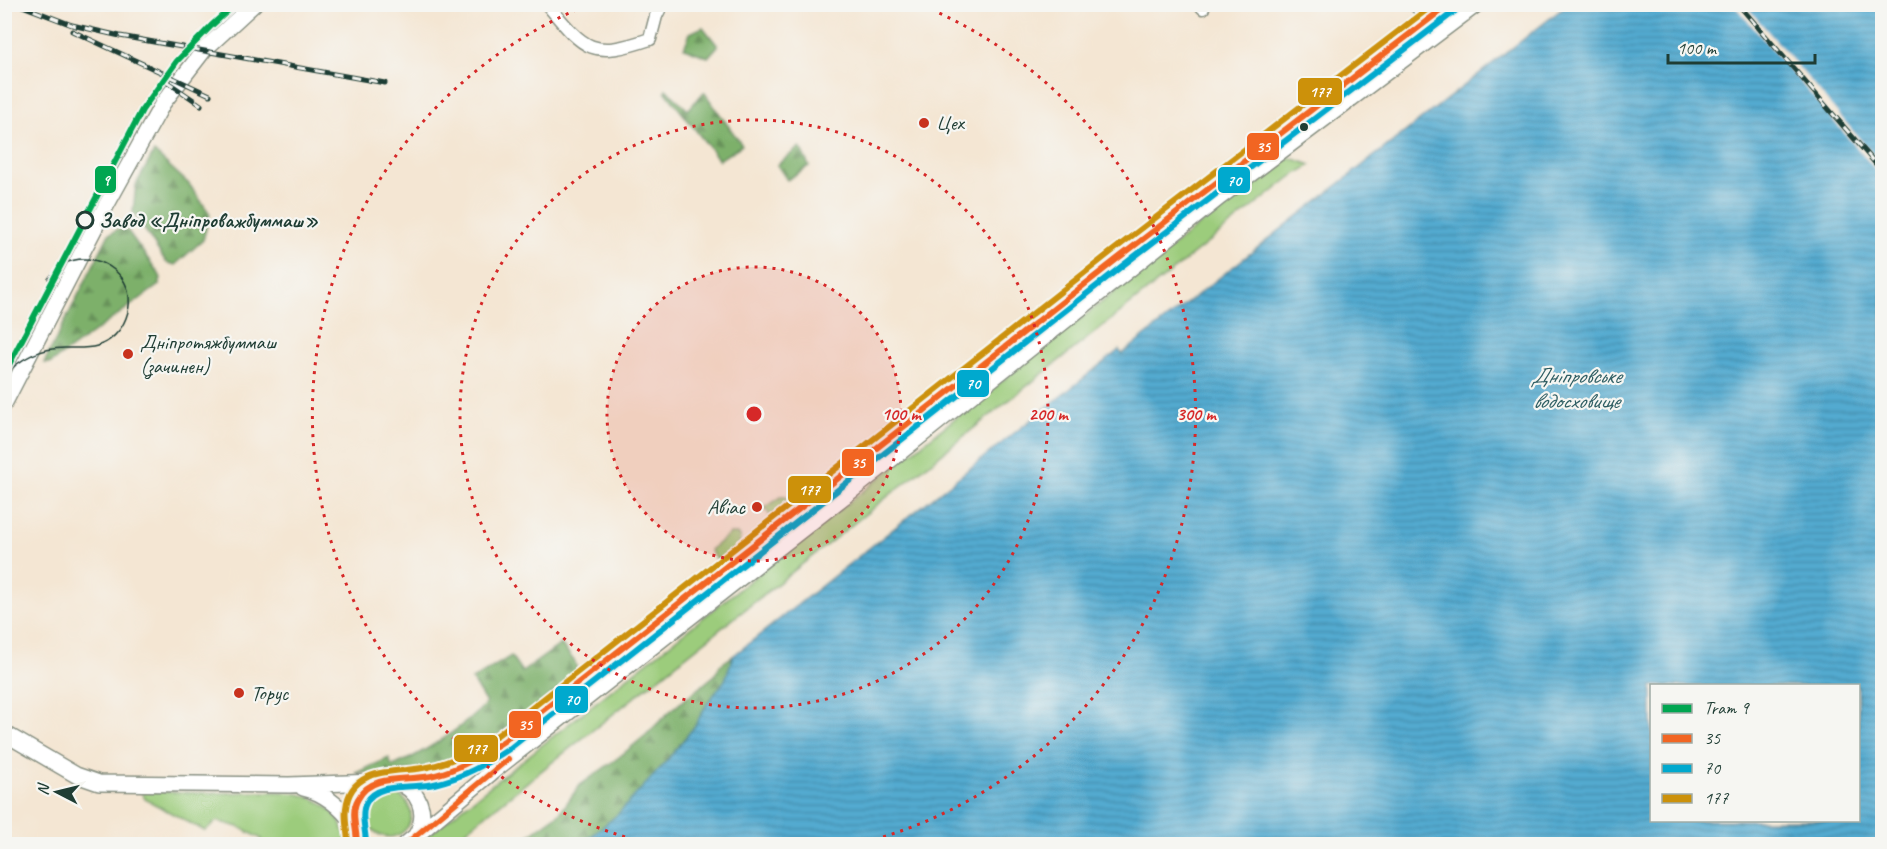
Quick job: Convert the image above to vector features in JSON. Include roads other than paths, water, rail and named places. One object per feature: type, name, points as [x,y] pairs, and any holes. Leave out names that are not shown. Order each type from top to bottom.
[{"type":"main road","points":[[4,404],[106,206],[163,103],[204,50],[254,4]]},
{"type":"main road","points":[[4,733],[76,776],[99,783],[288,785],[425,778],[487,751],[514,733],[643,634],[1304,113],[1450,4]]},
{"type":"main road","points":[[408,843],[497,768],[780,548],[1220,197],[1477,4]]},
{"type":"main road","points":[[356,834],[353,812],[358,798],[367,788],[384,781],[396,782],[411,790],[420,803],[422,812],[420,828],[408,843]]},
{"type":"main road","points":[[288,785],[313,790],[323,795],[343,811],[356,834],[369,844]]},
{"type":"street","points":[[547,4],[576,39],[589,47],[601,50],[623,48],[651,39],[656,16],[662,4]]},
{"type":"street","points":[[1414,4],[1440,32]]},
{"type":"water","name":"Дніпровське водосховище","points":[[1567,5],[1882,5],[1882,844],[577,844],[589,838],[618,814],[665,763],[694,727],[707,704],[725,680],[733,656],[1119,350],[1122,354]]},
{"type":"tram line","name":"9","points":[[4,374],[142,110],[177,61],[235,4]]},
{"type":"tram line","points":[[4,377],[16,364],[39,352],[56,348],[89,348],[107,342],[115,335],[126,318],[129,308],[127,287],[122,278],[105,264],[95,260],[74,260],[55,270],[48,279]]},
{"type":"railway","points":[[17,4],[72,25],[120,36],[385,83]]},
{"type":"railway","points":[[1738,4],[1882,171]]},
{"type":"railway","points":[[72,31],[210,95]]},
{"type":"railway","points":[[166,81],[201,105]]},
{"type":"place","name":"Цех","points":[[924,123]]},
{"type":"place","name":"Завод «Дніпроважбуммаш»","points":[[85,220]]},
{"type":"place","name":"Дніпротяжбуммаш (зачинен)","points":[[128,354]]},
{"type":"place","name":"Авіас","points":[[757,507]]},
{"type":"place","name":"Торус","points":[[239,693]]}]
